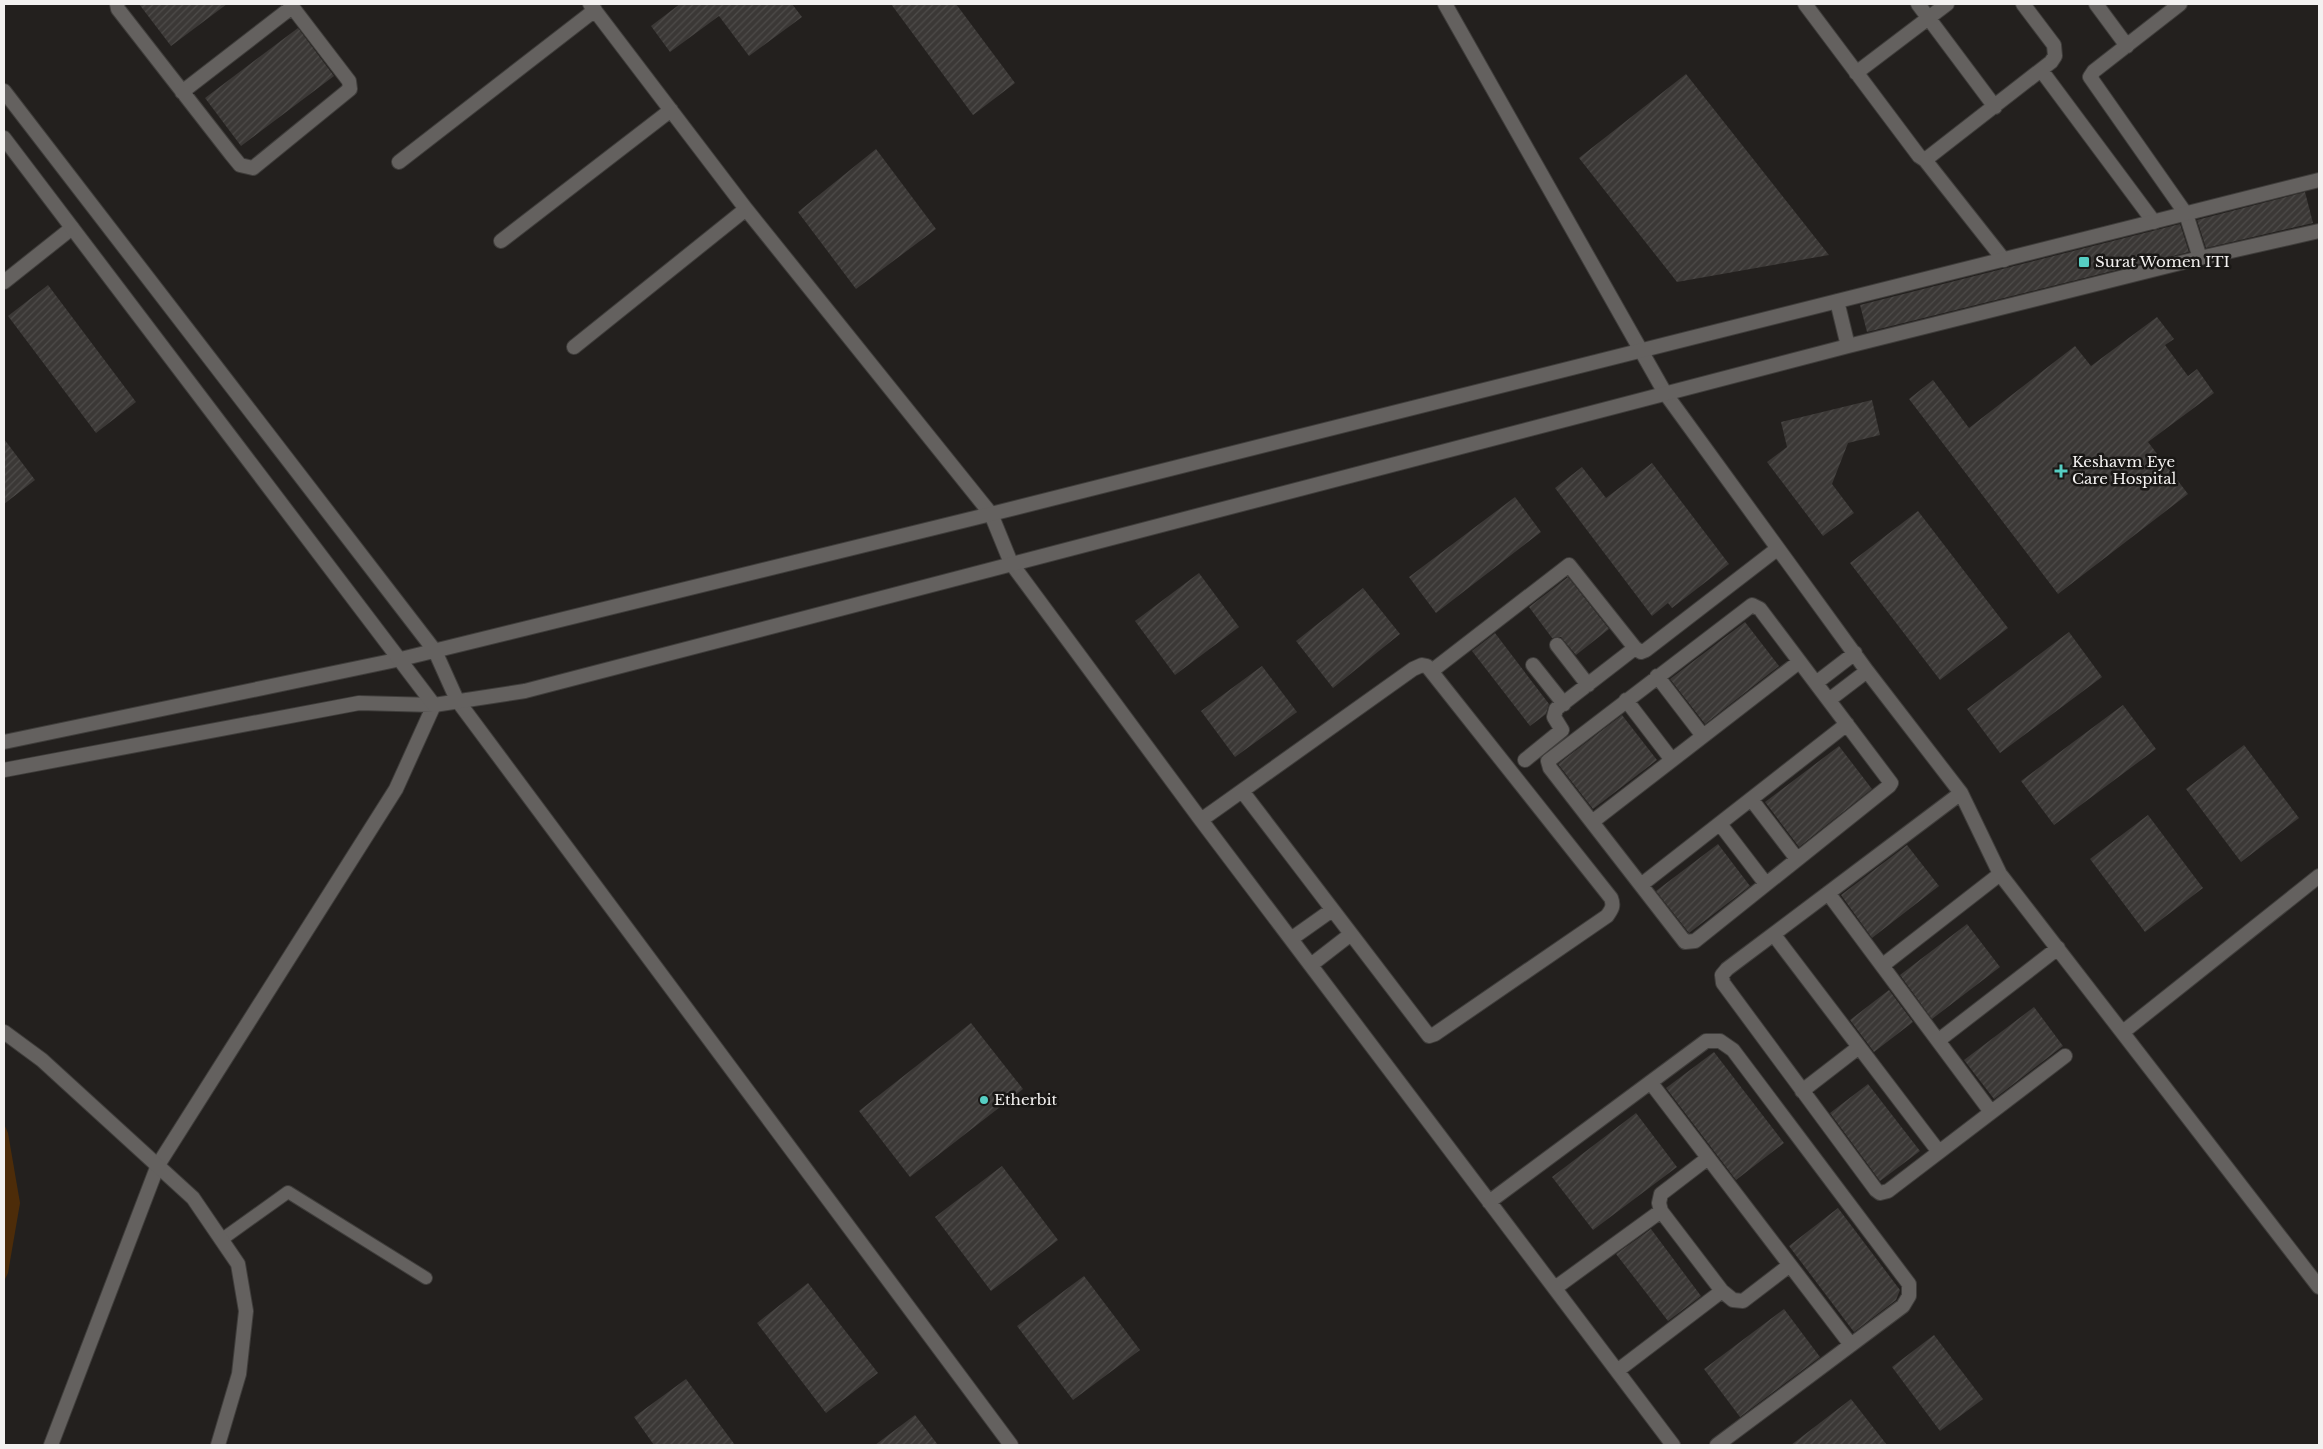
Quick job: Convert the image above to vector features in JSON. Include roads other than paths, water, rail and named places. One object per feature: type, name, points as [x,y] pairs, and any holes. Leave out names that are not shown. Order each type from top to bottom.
[{"type":"street","points":[[117,4],[118,9],[182,92],[240,164],[252,168],[350,89],[349,81],[291,5],[182,92]]},
{"type":"street","points":[[1445,4],[1665,394],[1867,671],[1961,793],[2000,874],[2319,1288]]},
{"type":"street","points":[[1805,4],[1920,156],[2004,260]]},
{"type":"street","points":[[1918,4],[1995,107]]},
{"type":"street","points":[[1856,73],[1947,4]]},
{"type":"street","points":[[1925,160],[1995,107],[2041,70],[2055,56],[2054,45],[2022,4]]},
{"type":"street","points":[[2096,4],[2127,46]]},
{"type":"street","points":[[2180,4],[2090,74],[2091,80],[2186,214],[2200,258]]},
{"type":"street","points":[[399,162],[592,7],[746,209],[991,514],[1011,563],[1201,820],[1673,1445]]},
{"type":"street","points":[[2041,70],[2154,222]]},
{"type":"street","points":[[4,91],[435,651],[457,700],[1011,1445]]},
{"type":"street","points":[[501,241],[671,110]]},
{"type":"street","points":[[4,138],[434,704]]},
{"type":"street","points":[[4,742],[435,651],[991,514],[2319,180]]},
{"type":"street","points":[[574,347],[746,209]]},
{"type":"street","points":[[4,282],[72,228]]},
{"type":"street","points":[[4,770],[359,703],[434,704],[524,692],[1011,563],[1848,346],[2200,258],[2319,231]]},
{"type":"street","points":[[1837,301],[1848,346]]},
{"type":"street","points":[[1432,670],[1569,565],[1635,648],[1641,652],[1777,549]]},
{"type":"street","points":[[1752,605],[1760,609],[1816,682],[1891,782],[1889,786],[1695,941],[1685,942],[1550,768],[1548,761],[1752,605]]},
{"type":"street","points":[[1557,645],[1588,685]]},
{"type":"street","points":[[1525,760],[1562,730],[1554,717],[1554,712],[1635,648]]},
{"type":"street","points":[[1816,682],[1854,652]]},
{"type":"street","points":[[1592,822],[1799,662]]},
{"type":"street","points":[[1201,820],[1413,669],[1422,665],[1432,670],[1611,898],[1612,910],[1607,916],[1432,1036],[1426,1034],[1242,791]]},
{"type":"street","points":[[1533,665],[1564,704]]},
{"type":"street","points":[[1829,700],[1867,671]]},
{"type":"street","points":[[1657,676],[1703,736]]},
{"type":"street","points":[[1626,700],[1672,760]]},
{"type":"street","points":[[51,1445],[158,1165],[396,789],[434,704]]},
{"type":"street","points":[[1641,885],[1847,724]]},
{"type":"street","points":[[1961,793],[1727,969],[1722,975],[1727,990],[1878,1192],[1888,1191],[2065,1056]]},
{"type":"street","points":[[1751,799],[1797,859]]},
{"type":"street","points":[[1720,824],[1766,884]]},
{"type":"street","points":[[1883,965],[2000,874]]},
{"type":"street","points":[[2123,1032],[2319,876]]},
{"type":"street","points":[[1828,893],[1991,1112]]},
{"type":"street","points":[[1291,939],[1332,910]]},
{"type":"street","points":[[1311,965],[1351,934]]},
{"type":"street","points":[[1774,935],[1939,1152]]},
{"type":"street","points":[[1938,1040],[2058,948]]},
{"type":"street","points":[[4,1032],[42,1060],[193,1198],[238,1264],[246,1311],[239,1374],[218,1445]]},
{"type":"street","points":[[1489,1202],[1706,1041],[1720,1041],[1733,1050],[1909,1284],[1909,1296],[1903,1306],[1717,1445]]},
{"type":"street","points":[[1802,1090],[1859,1047]]},
{"type":"street","points":[[1651,1083],[1851,1345]]},
{"type":"street","points":[[1708,1158],[1661,1194],[1659,1203],[1661,1211],[1722,1291],[1733,1300],[1743,1301],[1790,1265]]},
{"type":"street","points":[[1555,1288],[1661,1211]]},
{"type":"street","points":[[1617,1371],[1722,1291]]},
{"type":"lane","points":[[221,1240],[288,1192],[426,1278]]},
{"type":"place","name":"Surat Women ITI","points":[[2084,262]]},
{"type":"place","name":"Keshavm Eye Care Hospital","points":[[2061,471]]},
{"type":"place","name":"Etherbit","points":[[984,1100]]}]
